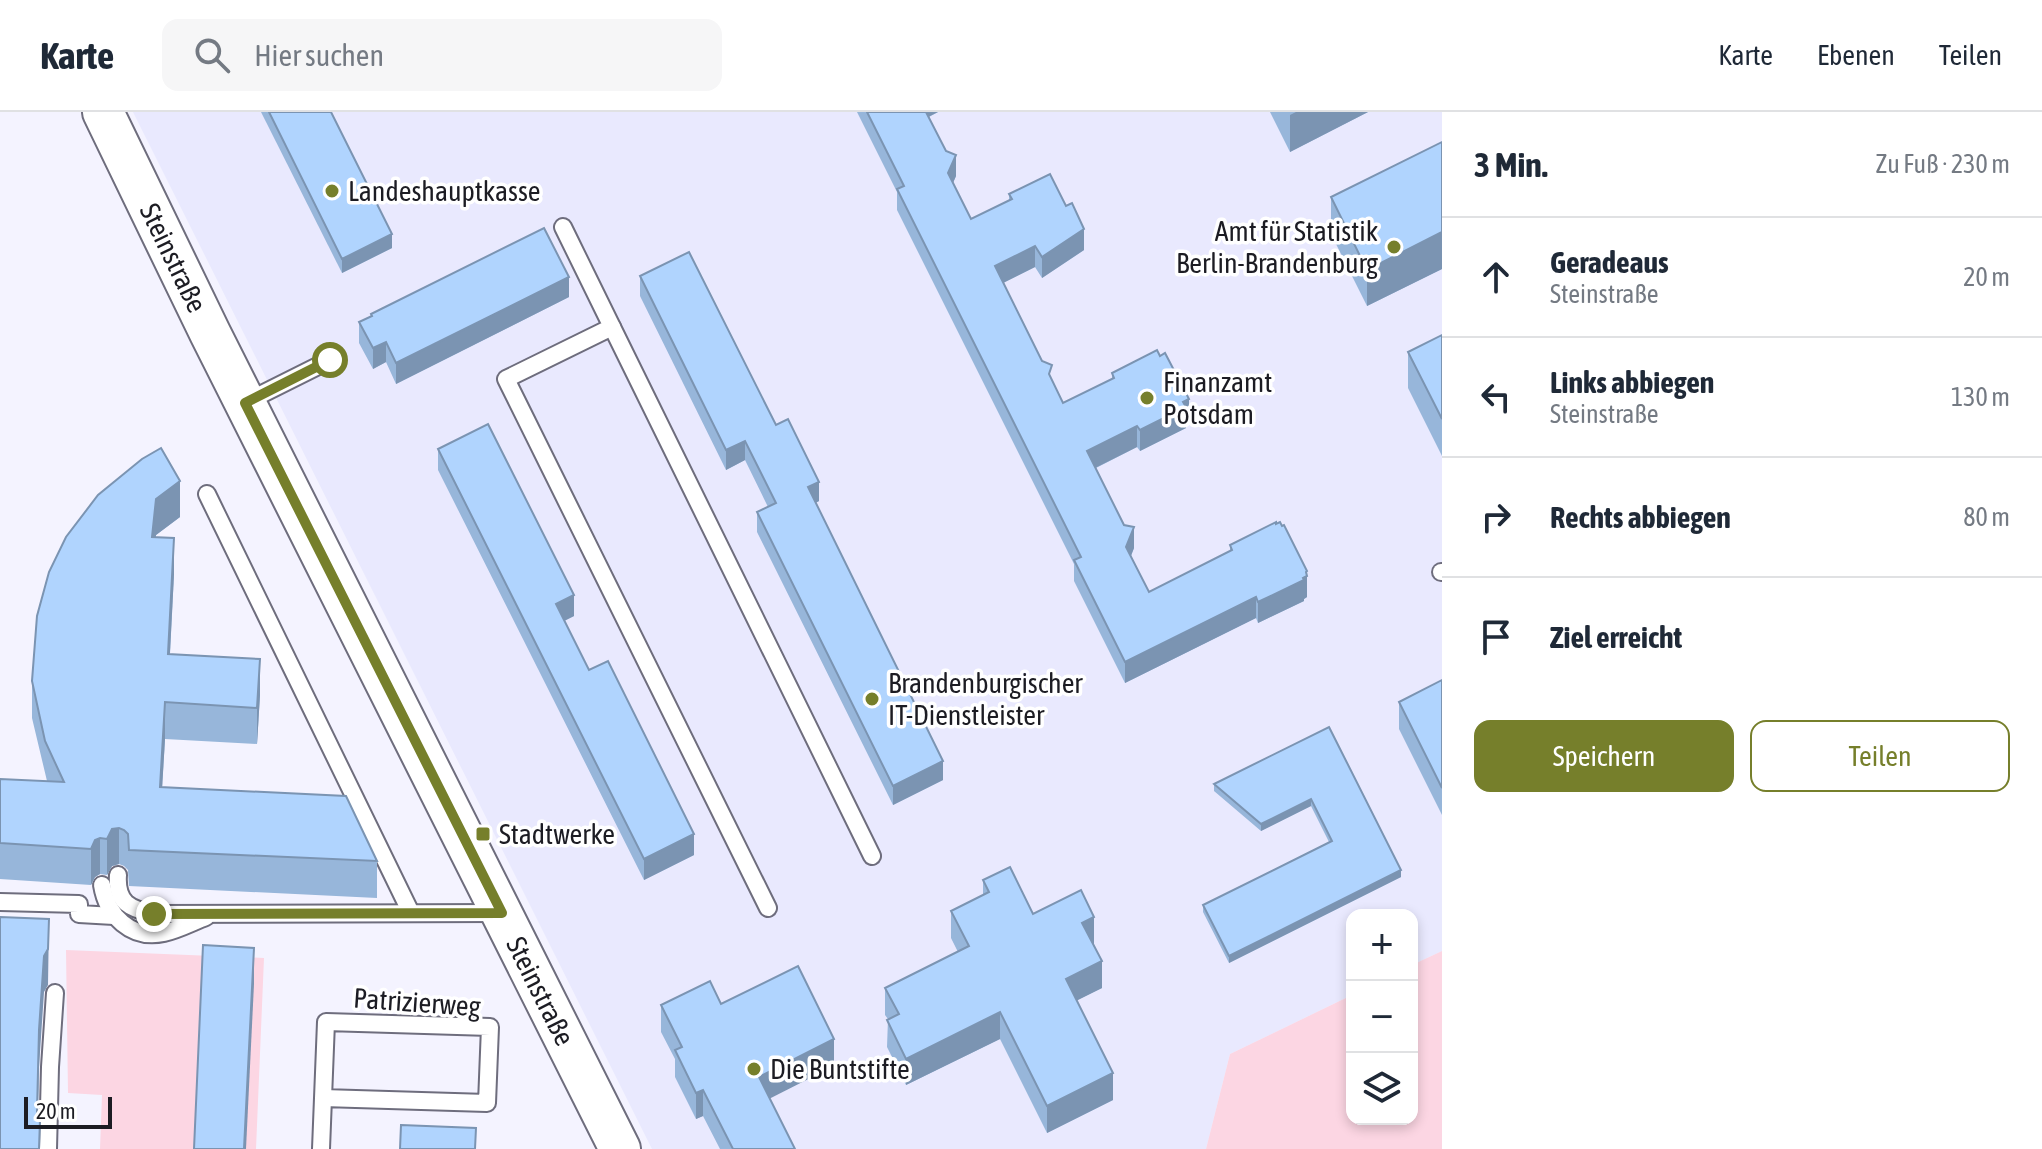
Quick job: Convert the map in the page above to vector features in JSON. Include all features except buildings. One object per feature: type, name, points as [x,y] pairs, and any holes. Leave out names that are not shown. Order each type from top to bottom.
[{"type":"street","name":"Steinstraße","points":[[103,112],[245,403],[620,1149]]},
{"type":"lane","points":[[563,227],[872,856]]},
{"type":"lane","points":[[612,327],[506,379],[768,908]]},
{"type":"lane","points":[[245,403],[330,360]]},
{"type":"lane","points":[[207,494],[411,913]]},
{"type":"lane","points":[[118,875],[117,887],[123,900],[134,910],[154,914],[502,913]]},
{"type":"lane","points":[[102,885],[104,898],[114,916],[131,929],[145,933],[164,933],[215,914]]},
{"type":"lane","points":[[0,902],[79,904],[79,914],[114,916]]},
{"type":"lane","points":[[48,1149],[55,993]]},
{"type":"lane","name":"Patrizierweg","points":[[321,1149],[323,1098],[326,1022],[490,1027],[487,1103],[323,1098]]},
{"type":"shaded area","points":[[133,112],[1442,112],[1442,951],[1418,962],[1418,909],[1346,909],[1346,998],[1230,1054],[1206,1149],[652,1149]]},
{"type":"shaded area","points":[[66,950],[264,958],[256,1149],[100,1149],[102,1095],[68,1093]]},
{"type":"shaded area","points":[[1442,951],[1442,1149],[1206,1149],[1230,1054],[1346,998],[1346,1125],[1418,1125],[1418,962]]},
{"type":"place","name":"Landeshauptkasse","points":[[332,191]]},
{"type":"place","name":"Amt für Statistik Berlin-Brandenburg","points":[[1394,247]]},
{"type":"place","name":"Finanzamt Potsdam","points":[[1147,398]]},
{"type":"place","name":"Brandenburgischer IT-Dienstleister","points":[[872,699]]},
{"type":"place","name":"Stadtwerke","points":[[483,834]]},
{"type":"place","name":"Die Buntstifte","points":[[754,1069]]},
{"type":"route","points":[[154,914],[502,913],[245,403],[330,360]]}]
